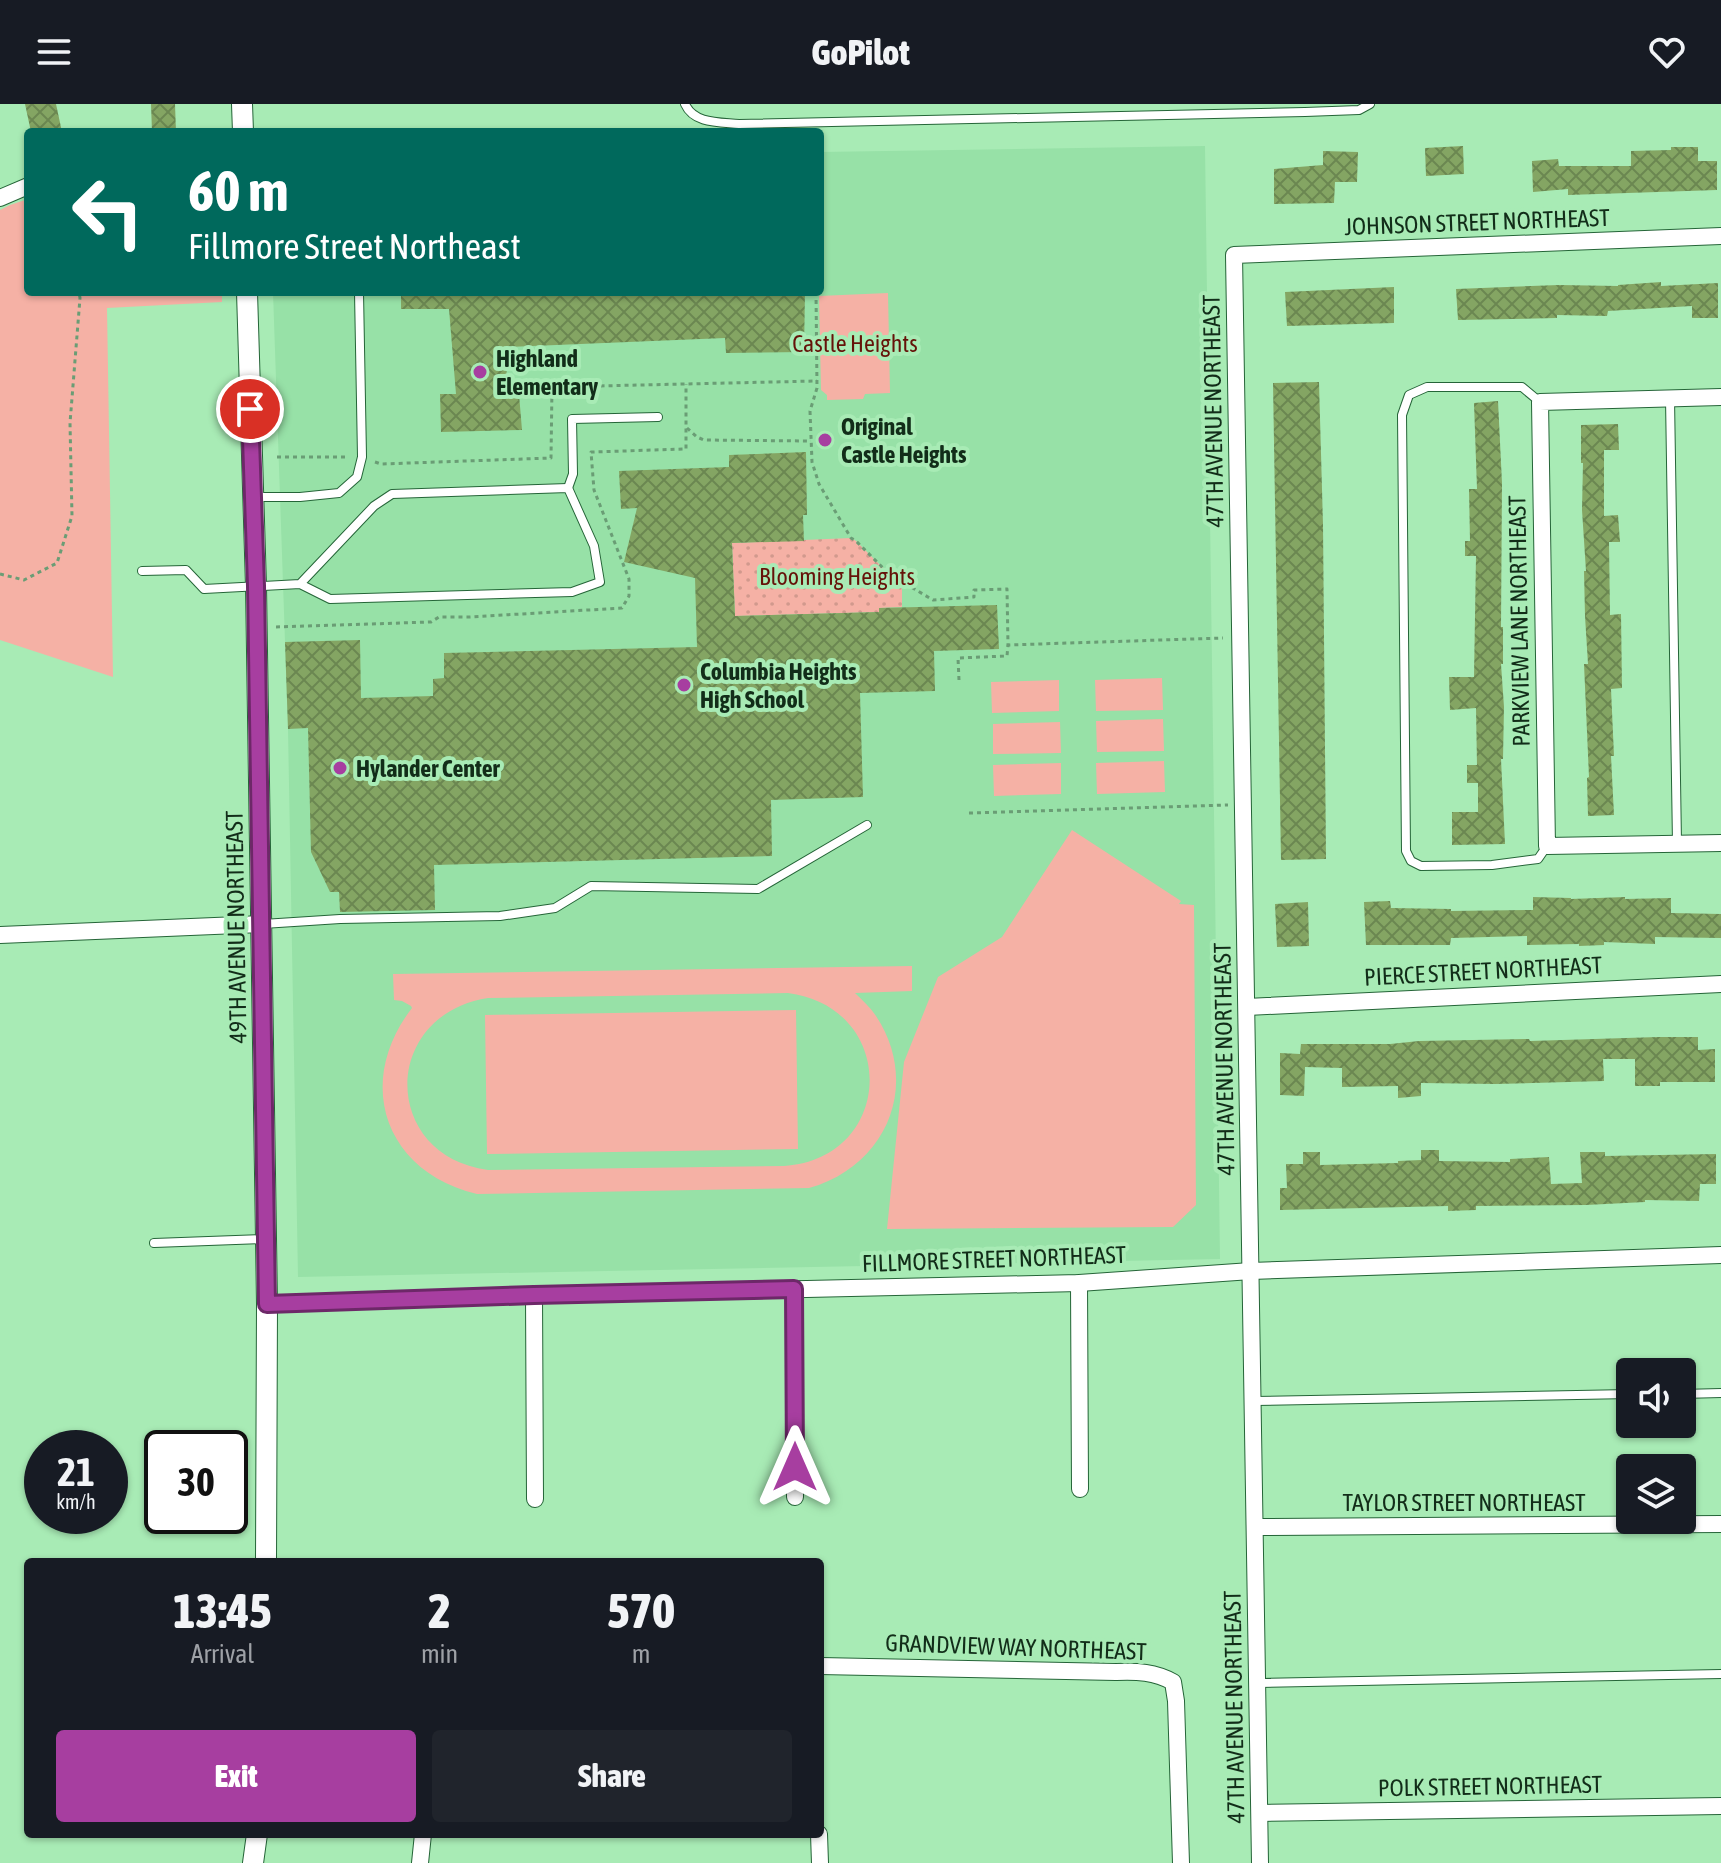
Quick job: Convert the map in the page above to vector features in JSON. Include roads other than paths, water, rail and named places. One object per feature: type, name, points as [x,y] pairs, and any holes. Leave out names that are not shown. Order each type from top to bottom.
[{"type":"street","points":[[242,104],[243,128]]},
{"type":"street","points":[[0,197],[24,188]]},
{"type":"street","name":"JOHNSON STREET NORTHEAST","points":[[1234,255],[1721,236]]},
{"type":"street","name":"47TH AVENUE NORTHEAST","points":[[1234,255],[1260,1863]]},
{"type":"street","name":"49TH AVENUE NORTHEAST","points":[[247,296],[262,924],[267,1304],[266,1558]]},
{"type":"street","points":[[1540,402],[1721,397]]},
{"type":"street","name":"PARKVIEW LANE NORTHEAST","points":[[1540,402],[1547,846]]},
{"type":"street","points":[[1547,846],[1721,843]]},
{"type":"street","points":[[0,935],[262,924]]},
{"type":"street","name":"PIERCE STREET NORTHEAST","points":[[1247,1007],[1721,984]]},
{"type":"street","name":"FILLMORE STREET NORTHEAST","points":[[267,1304],[1079,1283],[1251,1271],[1721,1255]]},
{"type":"street","points":[[1079,1283],[1080,1489]]},
{"type":"street","points":[[794,1289],[795,1497]]},
{"type":"street","points":[[534,1295],[535,1499]]},
{"type":"street","name":"TAYLOR STREET NORTHEAST","points":[[1255,1527],[1721,1524]]},
{"type":"street","name":"GRANDVIEW WAY NORTHEAST","points":[[824,1666],[1135,1671],[1173,1682],[1181,1863]]},
{"type":"street","name":"POLK STREET NORTHEAST","points":[[1260,1813],[1721,1806]]},
{"type":"street","points":[[253,1863],[256,1838]]},
{"type":"street","points":[[420,1863],[423,1838]]},
{"type":"street","points":[[819,1838],[820,1863]]},
{"type":"lane","points":[[685,104],[699,119],[739,124],[1318,112],[1359,110],[1370,104]]},
{"type":"lane","points":[[253,497],[339,493],[357,477],[362,457],[359,296]]},
{"type":"lane","points":[[1540,402],[1522,387],[1427,387],[1409,395],[1402,415],[1406,851],[1411,861],[1421,866],[1492,865],[1538,859],[1547,846]]},
{"type":"lane","points":[[1670,398],[1677,844]]},
{"type":"lane","points":[[142,571],[186,570],[204,589],[300,584],[330,599],[572,592],[600,582],[594,546],[568,488],[573,474],[572,419],[658,417]]},
{"type":"lane","points":[[300,584],[374,506],[392,494],[568,488]]},
{"type":"lane","points":[[262,924],[500,916],[555,908],[591,886],[758,889],[867,825]]},
{"type":"lane","points":[[154,1243],[266,1238]]},
{"type":"lane","points":[[1696,1394],[1721,1393]]},
{"type":"lane","points":[[1253,1401],[1616,1394]]},
{"type":"lane","points":[[1258,1683],[1721,1674]]},
{"type":"place","name":"Highland Elementary","points":[[480,372]]},
{"type":"place","name":"Original Castle Heights","points":[[825,440]]},
{"type":"place","name":"Columbia Heights High School","points":[[684,685]]},
{"type":"place","name":"Hylander Center","points":[[340,768]]},
{"type":"park label","name":"Castle Heights","points":[[855,343]]},
{"type":"park label","name":"Blooming Heights","points":[[837,576]]}]
